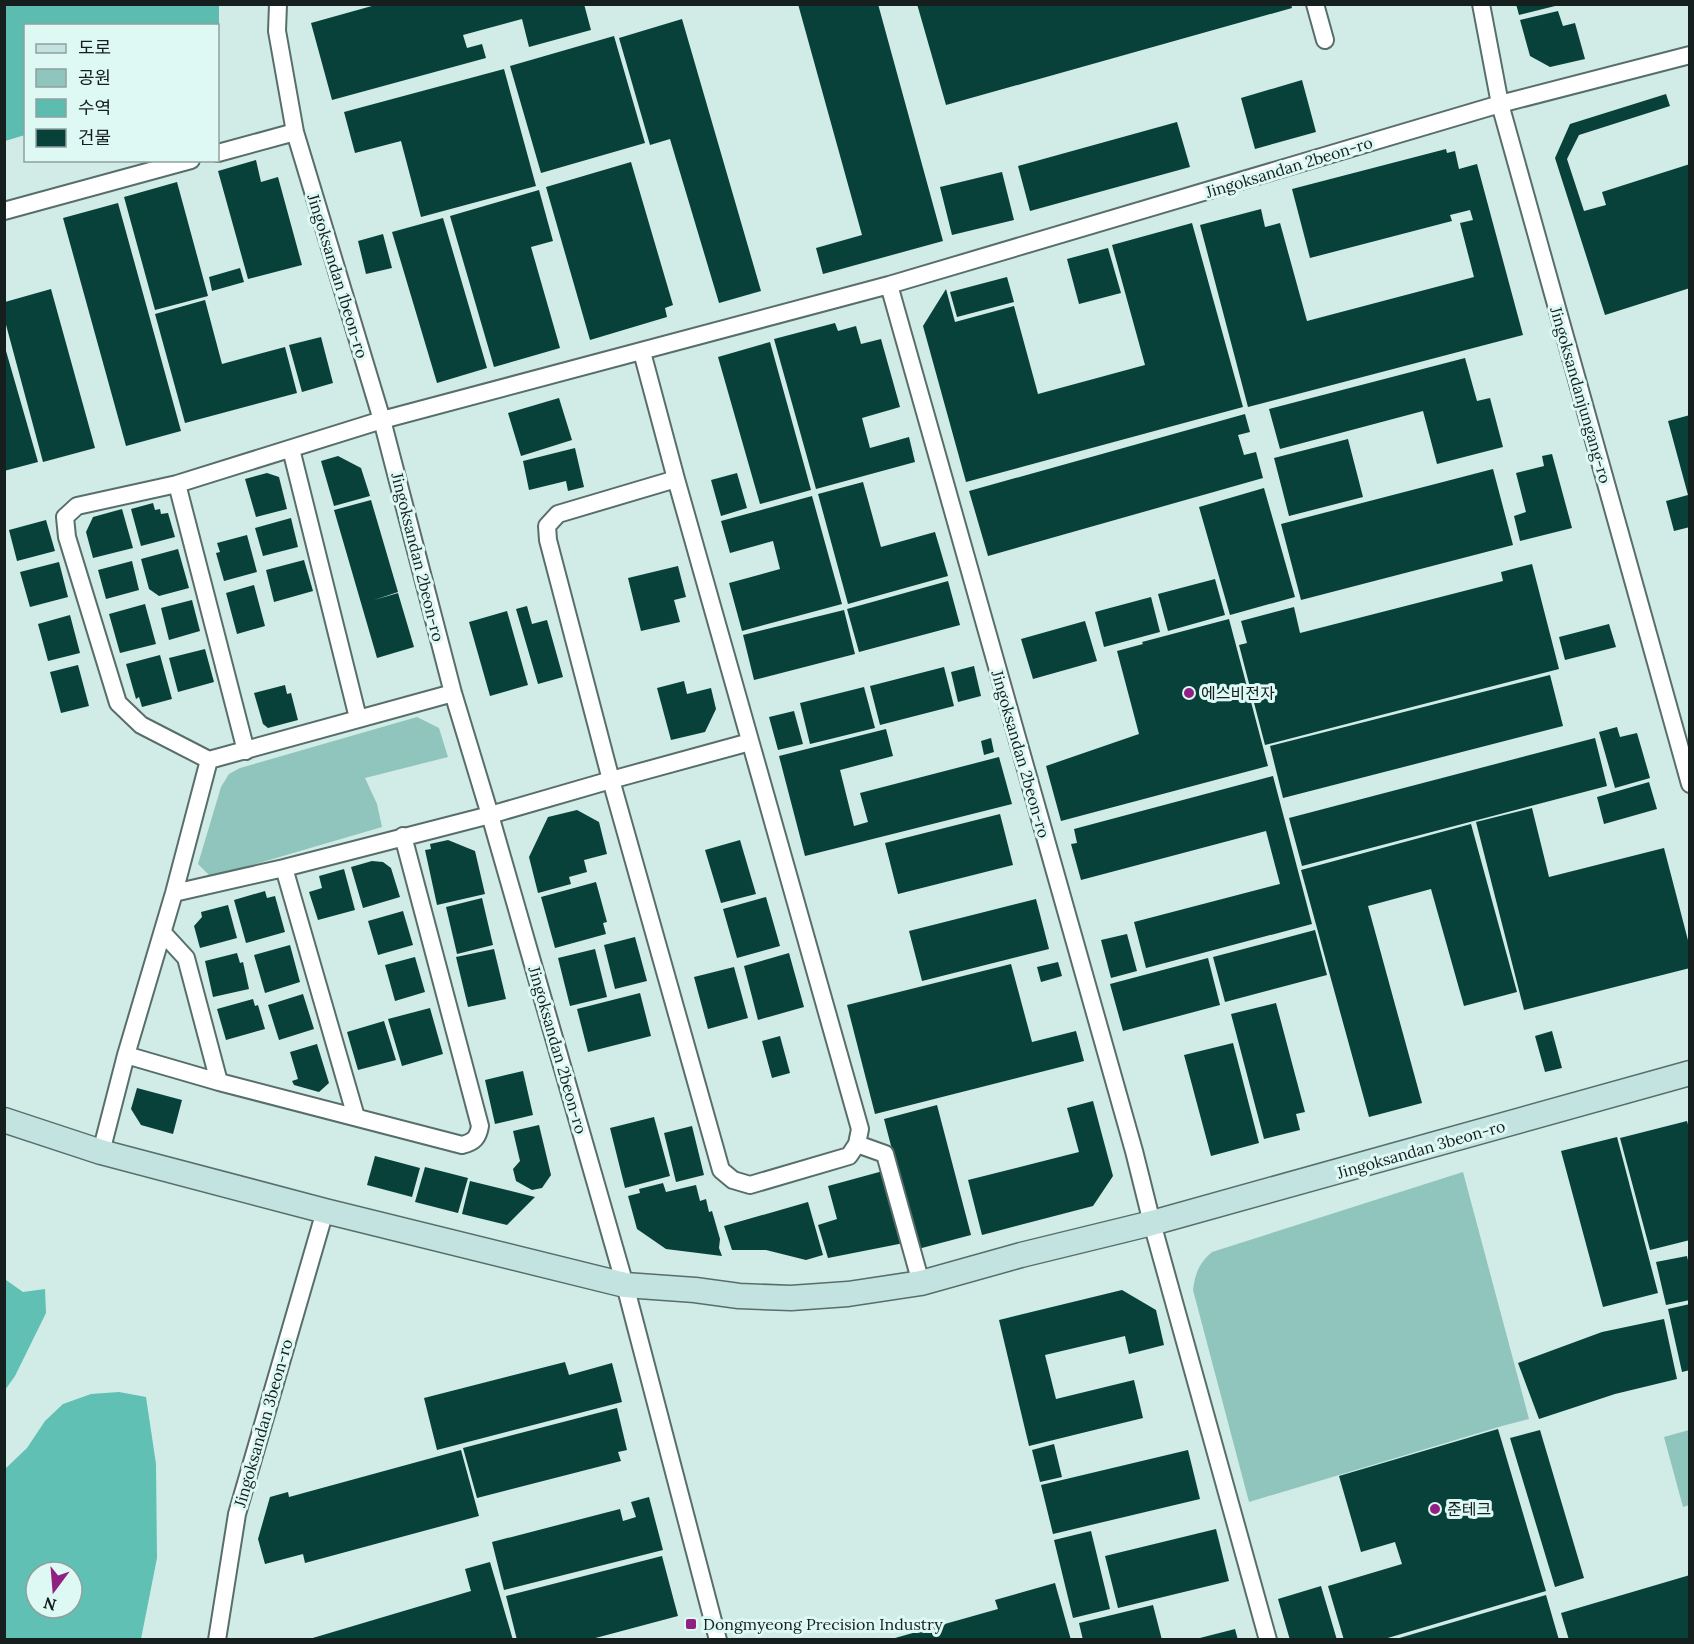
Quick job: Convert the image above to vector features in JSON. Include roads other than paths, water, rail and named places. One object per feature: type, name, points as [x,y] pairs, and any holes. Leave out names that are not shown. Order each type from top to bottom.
[{"type":"street","name":"Jingoksandan 1beon-ro","points":[[278,4],[277,31],[295,132],[382,420]]},
{"type":"street","points":[[1315,4],[1325,40]]},
{"type":"street","name":"Jingoksandanjungang-ro","points":[[1481,4],[1500,104],[1689,784]]},
{"type":"street","name":"Jingoksandan 2beon-ro","points":[[209,760],[141,725],[118,703],[67,537],[65,517],[77,506],[177,484],[382,420],[889,285],[1500,104],[1689,55]]},
{"type":"street","points":[[219,153],[295,132]]},
{"type":"street","points":[[4,211],[184,162]]},
{"type":"street","name":"Jingoksandan 2beon-ro","points":[[889,285],[1134,1151],[1152,1223]]},
{"type":"street","points":[[642,352],[860,1129],[857,1144],[849,1156],[750,1185],[733,1180],[721,1170],[610,780],[548,540],[547,526],[558,514],[676,479]]},
{"type":"street","name":"Jingoksandan 2beon-ro","points":[[382,420],[453,693],[625,1285]]},
{"type":"street","points":[[291,450],[358,718]]},
{"type":"street","points":[[177,484],[246,751]]},
{"type":"street","points":[[101,1152],[209,760],[453,693]]},
{"type":"street","points":[[174,893],[284,868],[490,815],[750,742]]},
{"type":"street","points":[[126,1055],[219,1082],[462,1145],[478,1137],[480,1126],[403,836]]},
{"type":"street","points":[[284,868],[356,1118]]},
{"type":"street","points":[[163,933],[186,958],[219,1082]]},
{"type":"street","name":"Jingoksandan 3beon-ro","points":[[4,1120],[101,1152],[325,1211],[625,1285],[739,1296],[791,1298],[848,1294],[921,1283],[1021,1255],[1152,1223],[1689,1073]]},
{"type":"street","points":[[857,1144],[885,1154],[921,1283]]},
{"type":"street","name":"Jingoksandan 3beon-ro","points":[[218,1640],[237,1514],[325,1211]]},
{"type":"street","points":[[1152,1223],[1268,1640]]},
{"type":"street","points":[[625,1285],[718,1640]]},
{"type":"water","points":[[5,4],[219,5],[219,24],[24,24],[24,135],[5,141]]},
{"type":"place","name":"에스비전자","points":[[1189,693]]},
{"type":"place","name":"준테크","points":[[1435,1509]]},
{"type":"place","name":"Dongmyeong Precision Industry","points":[[691,1624]]}]
